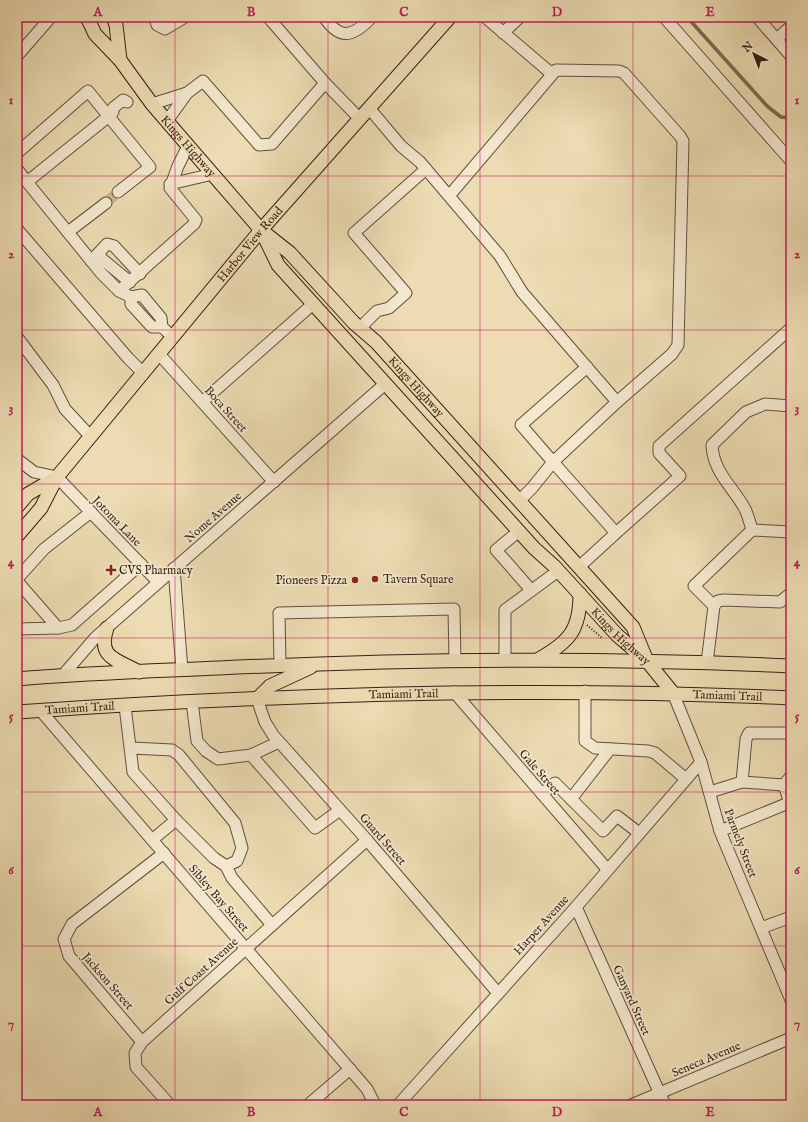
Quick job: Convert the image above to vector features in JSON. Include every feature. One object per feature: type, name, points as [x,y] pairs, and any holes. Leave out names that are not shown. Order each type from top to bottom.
[{"type":"main road","name":"Kings Highway","points":[[87,17],[95,34],[120,60],[152,104],[261,230],[290,253],[360,328],[376,342],[634,627],[647,661]]},
{"type":"main road","name":"Kings Highway","points":[[113,17],[116,25],[120,60]]},
{"type":"main road","name":"Harbor View Road","points":[[17,536],[41,508],[57,477],[261,230],[450,17]]},
{"type":"main road","name":"Kings Highway","points":[[261,230],[278,265],[518,531],[558,570],[617,635],[647,661]]},
{"type":"main road","name":"Harbor View Road","points":[[17,507],[28,494],[57,477]]},
{"type":"main road","points":[[504,515],[519,501]]},
{"type":"main road","points":[[538,660],[558,648],[570,635],[578,622],[580,594]]},
{"type":"main road","points":[[107,628],[103,640],[104,650],[110,656],[138,672]]},
{"type":"main road","points":[[17,679],[63,675],[280,665],[456,660],[647,661],[790,665]]},
{"type":"main road","points":[[647,661],[673,693]]},
{"type":"main road","points":[[257,699],[270,686],[280,680],[318,664]]},
{"type":"main road","name":"Tamiami Trail","points":[[17,712],[257,699],[454,692],[673,693],[791,698]]},
{"type":"street","points":[[155,17],[157,25],[165,29],[185,17]]},
{"type":"street","points":[[268,17],[325,83],[360,119]]},
{"type":"street","points":[[324,17],[331,27],[343,34],[357,31],[369,20],[368,17]]},
{"type":"street","points":[[485,17],[552,74]]},
{"type":"street","points":[[503,33],[520,17]]},
{"type":"street","points":[[664,17],[791,161]]},
{"type":"street","points":[[17,56],[48,18]]},
{"type":"street","points":[[762,19],[791,55]]},
{"type":"street","points":[[777,39],[791,26]]},
{"type":"street","points":[[449,196],[556,70],[619,71],[624,73],[680,136],[683,142],[678,345],[672,354],[617,402],[553,462],[532,488],[519,501]]},
{"type":"street","points":[[167,121],[187,93],[203,81],[259,145],[272,144],[325,83]]},
{"type":"street","points":[[27,182],[111,114],[118,114],[127,106],[127,102],[142,90]]},
{"type":"street","points":[[17,153],[88,91],[111,114],[150,167],[118,192]]},
{"type":"street","points":[[152,104],[187,93]]},
{"type":"street","points":[[369,108],[401,146],[426,169],[500,256],[522,292],[617,402]]},
{"type":"street","points":[[119,291],[190,230],[196,220],[170,188],[170,184],[188,146]]},
{"type":"street","points":[[17,169],[68,232],[95,258],[119,291],[131,297],[131,304],[152,327],[162,327],[173,337]]},
{"type":"street","points":[[360,328],[377,312],[389,308],[406,293],[354,233],[426,169]]},
{"type":"street","points":[[170,184],[213,174]]},
{"type":"street","points":[[68,232],[106,203]]},
{"type":"street","points":[[17,228],[128,358],[143,373]]},
{"type":"street","points":[[95,258],[102,248],[108,244],[114,246],[140,274]]},
{"type":"street","points":[[95,258],[102,259],[130,282]]},
{"type":"street","points":[[202,402],[313,304]]},
{"type":"street","points":[[579,567],[680,476],[659,452],[660,446],[791,328]]},
{"type":"street","points":[[17,337],[53,385],[65,409],[91,436]]},
{"type":"street","name":"Boca Street","points":[[159,354],[274,482]]},
{"type":"street","points":[[587,367],[521,426],[616,533]]},
{"type":"street","name":"Nome Avenue","points":[[63,675],[95,638],[385,384]]},
{"type":"street","points":[[752,530],[745,509],[717,469],[712,455],[712,445],[746,412],[765,404],[791,406]]},
{"type":"street","points":[[17,460],[34,472],[57,477]]},
{"type":"street","name":"Jotoma Lane","points":[[57,477],[158,582]]},
{"type":"street","points":[[58,628],[17,580],[44,549],[91,512]]},
{"type":"street","points":[[714,606],[694,586],[752,530],[791,532]]},
{"type":"street","points":[[518,531],[496,550],[531,590]]},
{"type":"street","points":[[17,629],[58,628],[72,624],[141,564]]},
{"type":"street","points":[[174,568],[182,670]]},
{"type":"street","points":[[505,660],[505,610],[558,570]]},
{"type":"street","points":[[708,663],[714,606],[718,602],[724,600],[780,602],[785,600],[791,593]]},
{"type":"street","points":[[280,665],[279,613],[454,608],[456,660]]},
{"type":"street","name":"Gale Street","points":[[454,692],[607,869]]},
{"type":"street","points":[[585,692],[585,741],[595,748],[648,751],[655,753],[686,779]]},
{"type":"street","name":"Parmely Street","points":[[673,693],[701,762],[720,831],[791,1000]]},
{"type":"street","name":"Guard Street","points":[[257,699],[265,722],[279,742],[367,840],[497,992]]},
{"type":"street","points":[[192,702],[197,741],[206,751],[218,759],[251,755],[279,742]]},
{"type":"street","points":[[125,706],[132,748],[131,762],[134,772],[176,820],[214,858],[226,866],[232,878],[272,925]]},
{"type":"street","name":"Sibley Bay Street","points":[[40,710],[367,1089],[375,1105]]},
{"type":"street","points":[[742,782],[746,739],[749,733],[791,733]]},
{"type":"street","points":[[132,748],[172,750],[179,755],[235,823],[242,848],[236,861],[226,866]]},
{"type":"street","points":[[571,799],[610,749]]},
{"type":"street","points":[[251,755],[315,828],[340,810]]},
{"type":"street","name":"Harper Avenue","points":[[398,1105],[497,992],[576,907],[607,869],[701,762]]},
{"type":"street","points":[[710,792],[742,782],[787,781],[790,802],[720,831]]},
{"type":"street","points":[[542,794],[555,783],[603,831],[617,816],[639,833]]},
{"type":"street","points":[[152,840],[176,820]]},
{"type":"street","name":"Gulf Coast Avenue","points":[[142,1042],[367,840]]},
{"type":"street","name":"Jackson Street","points":[[142,1042],[69,956],[64,939],[72,924],[164,853]]},
{"type":"street","name":"Ganyard Street","points":[[576,907],[665,1105]]},
{"type":"street","points":[[761,928],[791,917]]},
{"type":"street","name":"Seneca Avenue","points":[[631,1105],[791,1038]]},
{"type":"street","points":[[142,1042],[135,1054],[136,1067],[170,1105]]},
{"type":"street","points":[[308,1105],[350,1069]]},
{"type":"path","points":[[583,622],[603,638]]},
{"type":"waterway","points":[[687,17],[767,106],[781,117],[791,118]]},
{"type":"tunnel","points":[[106,203],[118,192]]},
{"type":"place","name":"CVS Pharmacy","points":[[111,570]]},
{"type":"place","name":"Tavern Square","points":[[375,579]]},
{"type":"place","name":"Pioneers Pizza","points":[[355,580]]}]
